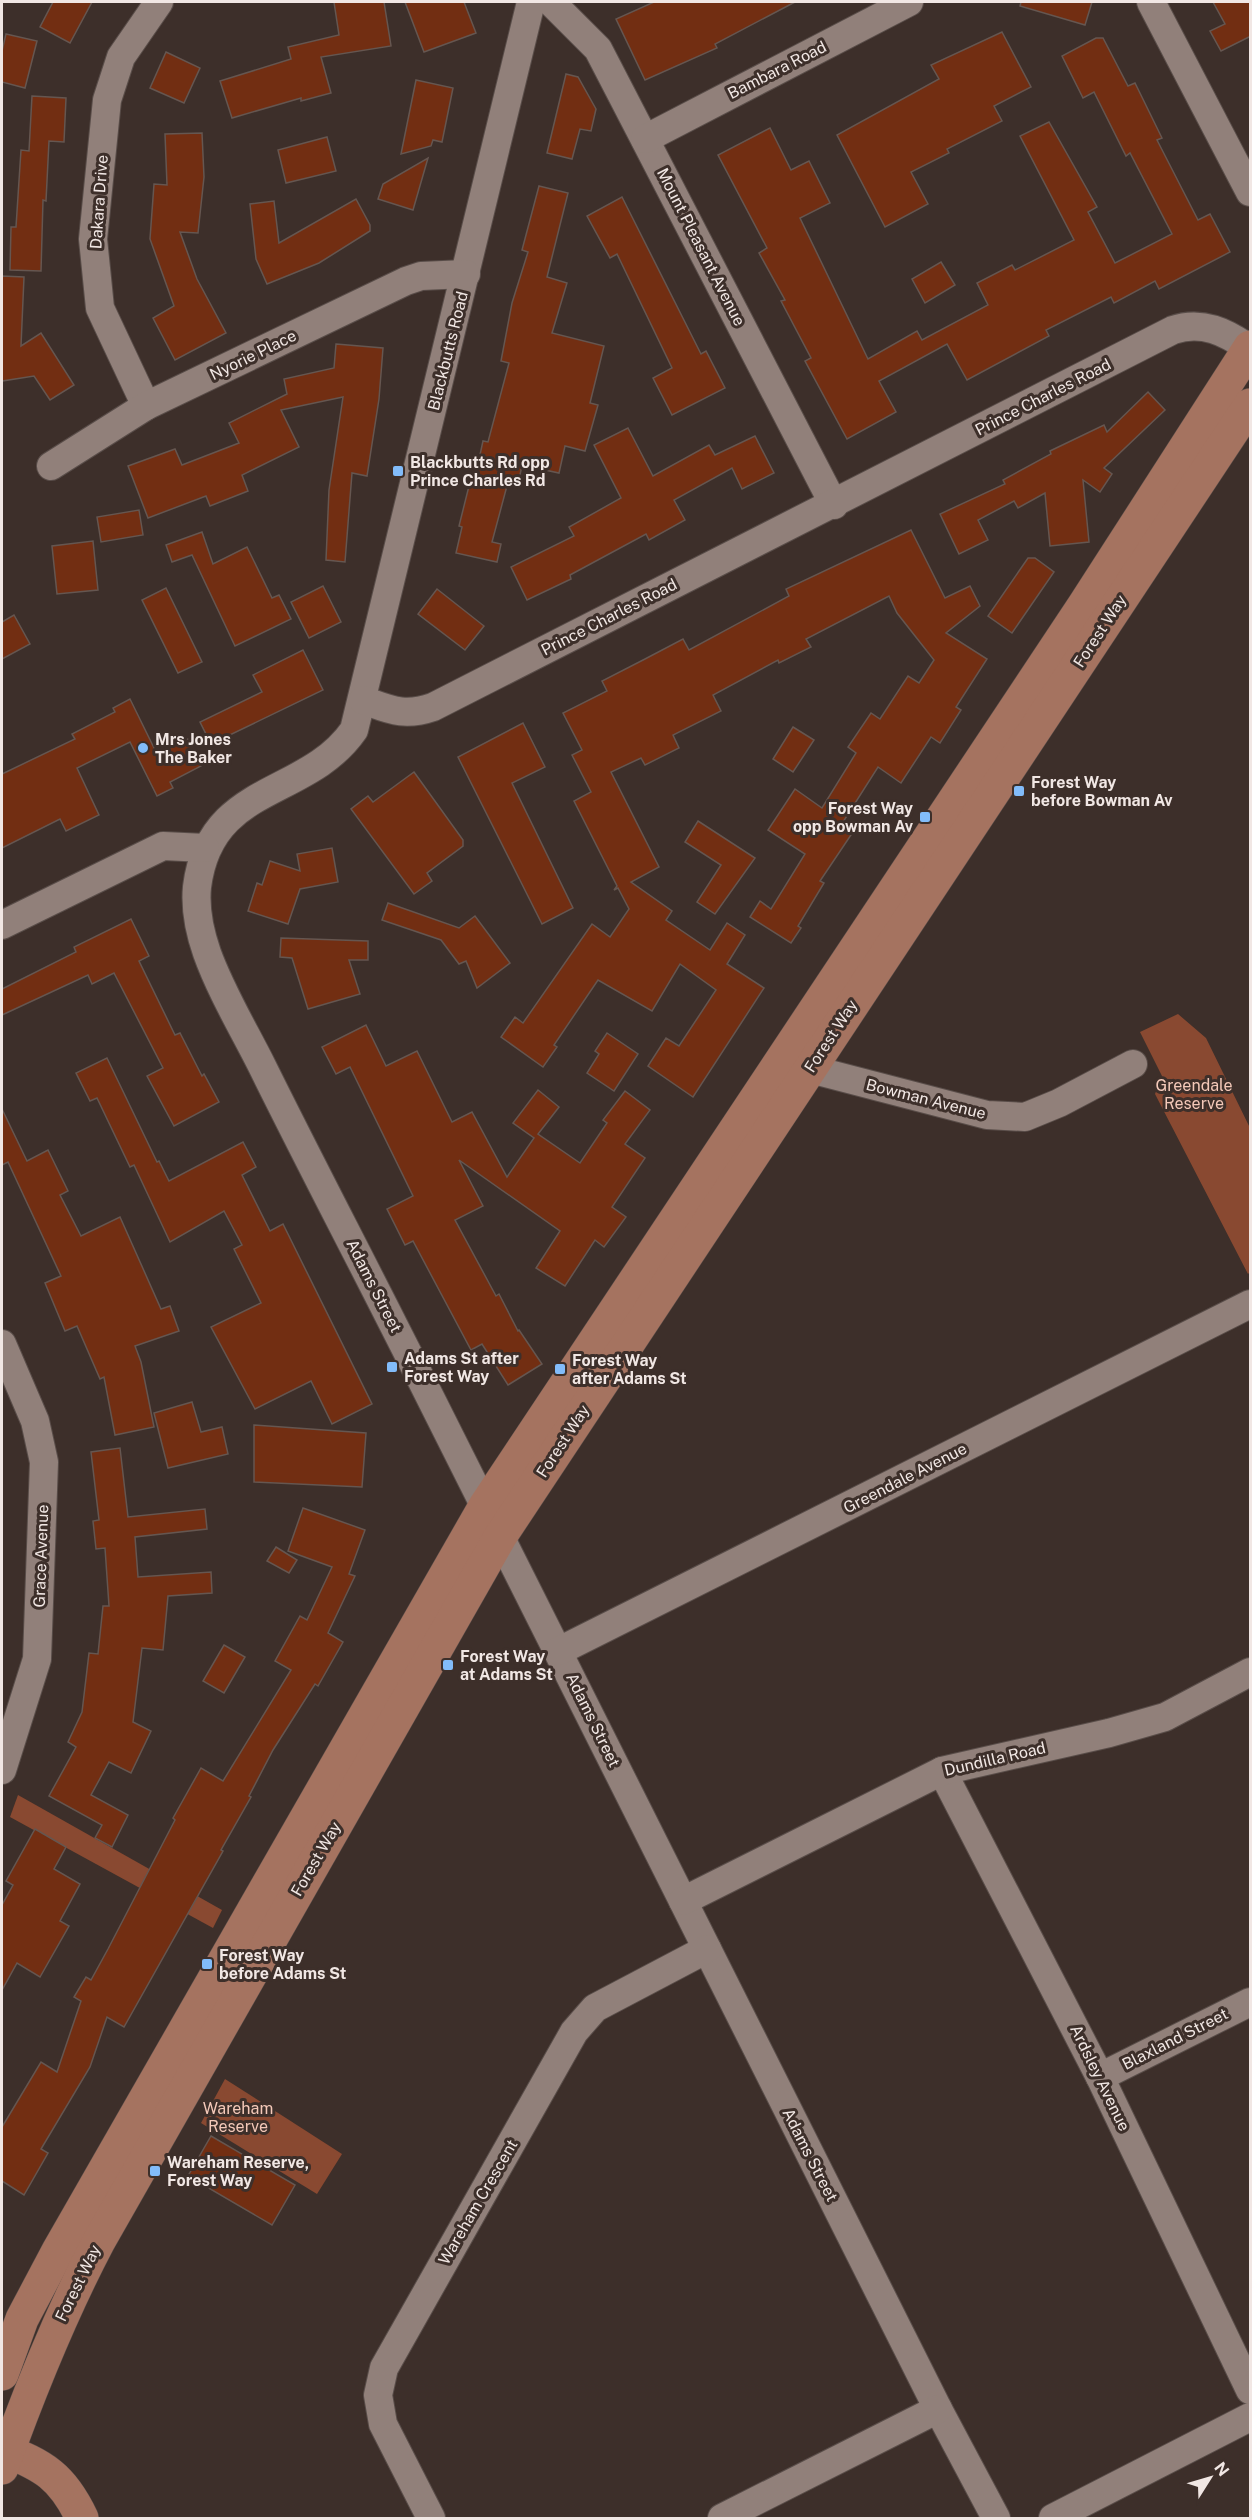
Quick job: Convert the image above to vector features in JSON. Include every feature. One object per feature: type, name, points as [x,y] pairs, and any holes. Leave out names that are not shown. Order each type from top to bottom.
[{"type":"main road","name":"Forest Way","points":[[4,2456],[28,2393],[71,2294],[99,2241],[500,1537],[797,1061],[1250,348]]},
{"type":"main road","name":"Forest Way","points":[[2,2374],[22,2319],[58,2251],[485,1506],[797,1061],[1251,405]]},
{"type":"main road","points":[[4,2456],[52,2474],[62,2482],[82,2518]]},
{"type":"street","name":"Dakara Drive","points":[[146,406],[100,308],[93,240],[107,100],[121,57],[159,2]]},
{"type":"street","name":"Blackbutts Road","points":[[363,700],[531,2]]},
{"type":"street","name":"Mount Pleasant Avenue","points":[[551,2],[597,49],[834,505]]},
{"type":"street","name":"Bambara Road","points":[[645,139],[909,2]]},
{"type":"street","points":[[1151,2],[1251,192]]},
{"type":"street","name":"Nyorie Place","points":[[51,466],[146,406],[406,281],[421,276],[466,274]]},
{"type":"street","name":"Prince Charles Road","points":[[363,700],[398,712],[413,714],[433,707],[834,505],[1173,330],[1188,325],[1203,326],[1218,330],[1250,348]]},
{"type":"street","points":[[2,925],[163,846],[205,848],[240,808],[265,792],[322,763],[340,750],[354,730],[363,700]]},
{"type":"street","name":"Adams Street","points":[[205,848],[197,890],[198,920],[208,956],[938,2409],[996,2518]]},
{"type":"street","name":"Bowman Avenue","points":[[797,1061],[987,1115],[1025,1117],[1059,1103],[1133,1064]]},
{"type":"street","name":"Greendale Avenue","points":[[559,1651],[1251,1304]]},
{"type":"street","name":"Grace Avenue","points":[[2,1344],[35,1421],[44,1462],[38,1659],[2,1770]]},
{"type":"street","name":"Dundilla Road","points":[[683,1901],[942,1770],[1109,1733],[1165,1717],[1251,1672]]},
{"type":"street","name":"Ardsley Avenue","points":[[942,1770],[1100,2077],[1251,2390]]},
{"type":"street","name":"Wareham Crescent","points":[[431,2518],[383,2424],[378,2395],[384,2368],[574,2032],[595,2008],[707,1949]]},
{"type":"street","name":"Blaxland Street","points":[[1100,2077],[1251,2002]]},
{"type":"street","points":[[722,2518],[938,2409]]},
{"type":"street","points":[[1053,2518],[1251,2417]]},
{"type":"green space","name":"Greendale Reserve","points":[[1178,1014],[1206,1038],[1250,1128],[1250,1272],[1248,1274],[1155,1094],[1162,1076],[1140,1032]]},
{"type":"green space","points":[[18,1795],[222,1910],[213,1928],[10,1817]]},
{"type":"green space","name":"Wareham Reserve","points":[[225,2079],[342,2154],[317,2194],[201,2123]]},
{"type":"building","points":[[53,2],[92,2],[70,43],[40,27]]},
{"type":"building","points":[[334,2],[384,2],[391,46],[321,57],[331,93],[301,101],[301,98],[232,118],[220,81],[291,59],[288,47],[339,35]]},
{"type":"building","points":[[405,2],[464,2],[476,33],[424,52]]},
{"type":"building","points":[[654,2],[795,2],[715,44],[717,48],[645,80],[616,19]]},
{"type":"building","points":[[1021,2],[1092,2],[1085,25],[1020,6]]},
{"type":"building","points":[[1213,2],[1251,2],[1251,36],[1221,51],[1210,31],[1225,24]]},
{"type":"building","points":[[1002,32],[1031,87],[994,106],[1002,121],[947,149],[949,153],[911,172],[928,204],[885,227],[837,135],[939,79],[931,65]]},
{"type":"building","points":[[6,34],[37,41],[25,88],[2,82],[2,51]]},
{"type":"building","points":[[1096,38],[1103,38],[1128,86],[1135,83],[1162,138],[1157,140],[1198,220],[1210,214],[1230,252],[1159,289],[1155,281],[1114,303],[1111,297],[1046,330],[1049,336],[967,380],[947,344],[879,381],[896,412],[847,439],[805,361],[811,358],[781,301],[785,300],[759,253],[767,248],[718,155],[770,128],[791,170],[809,161],[830,203],[800,218],[868,359],[917,331],[922,340],[988,305],[977,283],[1012,265],[1015,270],[1074,240],[1020,136],[1049,122],[1097,207],[1088,212],[1115,263],[1172,234],[1130,153],[1126,156],[1094,92],[1083,98],[1062,56]]},
{"type":"building","points":[[166,52],[200,68],[184,103],[150,88]]},
{"type":"building","points":[[566,74],[578,77],[596,109],[591,131],[580,129],[572,159],[547,153]]},
{"type":"building","points":[[416,80],[453,88],[442,142],[433,140],[431,146],[401,154]]},
{"type":"building","points":[[32,96],[66,98],[64,142],[49,141],[46,201],[43,200],[41,271],[10,270],[11,227],[16,227],[21,150],[29,151]]},
{"type":"building","points":[[202,133],[204,177],[198,233],[180,232],[197,279],[226,333],[175,360],[153,318],[174,306],[150,239],[154,184],[167,185],[165,134]]},
{"type":"building","points":[[327,137],[336,171],[286,183],[278,150]]},
{"type":"building","points":[[428,158],[413,210],[378,199],[383,184]]},
{"type":"building","points":[[539,186],[568,193],[547,277],[567,283],[552,333],[604,346],[590,403],[598,405],[585,451],[565,446],[559,473],[522,465],[518,485],[508,482],[492,542],[501,544],[497,562],[456,553],[462,527],[459,526],[469,486],[473,487],[483,441],[488,442],[509,363],[501,361],[512,303],[528,252],[522,250]]},
{"type":"building","points":[[622,197],[701,354],[706,351],[725,388],[672,415],[653,378],[672,368],[617,254],[610,258],[587,216]]},
{"type":"building","points":[[356,199],[370,225],[370,231],[319,263],[267,284],[256,259],[250,204],[274,201],[279,243]]},
{"type":"building","points":[[941,262],[955,285],[925,303],[912,279]]},
{"type":"building","points":[[2,276],[24,277],[21,346],[41,333],[74,385],[50,400],[34,376],[2,381]]},
{"type":"building","points":[[336,344],[383,348],[379,399],[367,476],[352,473],[345,562],[326,560],[329,490],[343,397],[281,410],[299,447],[242,475],[248,491],[210,506],[206,496],[148,518],[128,466],[175,449],[182,465],[239,443],[229,423],[287,394],[284,379],[334,368]]},
{"type":"building","points":[[1148,392],[1165,410],[1104,468],[1112,474],[1100,492],[1083,480],[1089,542],[1050,546],[1045,493],[1018,508],[1014,501],[978,520],[988,540],[959,554],[940,514],[1005,484],[1003,480],[1051,454],[1050,451],[1104,425],[1107,432]]},
{"type":"building","points":[[628,428],[653,476],[709,445],[715,455],[755,436],[774,473],[742,489],[732,468],[674,500],[685,520],[649,540],[646,534],[570,575],[571,579],[527,600],[511,567],[574,536],[569,527],[621,498],[594,445]]},
{"type":"building","points":[[139,510],[143,535],[101,542],[97,517]]},
{"type":"building","points":[[911,530],[945,598],[970,586],[980,606],[946,633],[987,659],[956,707],[961,710],[940,743],[931,737],[901,783],[878,767],[843,822],[855,829],[820,881],[824,883],[798,926],[801,928],[791,943],[750,917],[760,901],[771,909],[805,854],[768,830],[795,789],[822,808],[856,753],[848,747],[871,713],[880,719],[908,676],[919,683],[934,660],[897,613],[889,596],[806,639],[811,647],[779,663],[778,660],[713,695],[721,711],[673,735],[679,748],[645,765],[641,758],[611,772],[659,867],[631,882],[672,911],[666,920],[710,950],[727,923],[745,935],[727,964],[764,988],[693,1097],[648,1066],[666,1038],[679,1046],[716,990],[680,964],[652,1011],[598,980],[554,1045],[557,1047],[543,1067],[501,1037],[515,1017],[523,1023],[592,924],[610,937],[629,909],[618,888],[614,890],[617,886],[574,801],[591,792],[572,755],[582,750],[563,713],[607,691],[602,681],[683,639],[689,650],[789,596],[786,589]]},
{"type":"building","points":[[202,532],[213,564],[247,547],[272,598],[279,595],[291,619],[235,646],[192,555],[172,562],[166,545]]},
{"type":"building","points":[[93,541],[98,590],[57,594],[52,546]]},
{"type":"building","points":[[1028,558],[1035,558],[1054,572],[1012,633],[988,616]]},
{"type":"building","points":[[323,586],[341,622],[309,638],[291,602]]},
{"type":"building","points":[[166,588],[202,662],[178,673],[142,600]]},
{"type":"building","points":[[437,589],[484,626],[465,650],[418,614]]},
{"type":"building","points":[[14,615],[30,644],[2,659],[2,622]]},
{"type":"building","points":[[303,650],[323,690],[211,744],[200,722],[262,692],[253,675]]},
{"type":"building","points":[[130,699],[157,754],[188,739],[201,766],[170,782],[173,788],[157,796],[130,742],[77,768],[99,815],[66,831],[60,819],[2,848],[2,774],[75,739],[72,734],[115,712],[113,708]]},
{"type":"building","points":[[523,723],[545,767],[512,783],[573,908],[542,924],[458,757]]},
{"type":"building","points":[[793,727],[814,740],[793,772],[773,759]]},
{"type":"building","points":[[414,772],[463,840],[463,846],[427,873],[432,881],[414,894],[351,809],[368,796],[373,802]]},
{"type":"building","points":[[698,821],[755,858],[715,914],[697,902],[721,865],[685,842]]},
{"type":"building","points":[[332,848],[338,882],[300,889],[288,924],[248,911],[257,883],[262,885],[270,861],[300,871],[297,854]]},
{"type":"building","points":[[388,903],[459,928],[475,916],[510,963],[477,988],[466,961],[459,964],[441,940],[382,920]]},
{"type":"building","points":[[131,919],[149,956],[139,961],[175,1035],[180,1033],[202,1076],[204,1074],[219,1102],[174,1126],[147,1076],[163,1068],[114,973],[92,984],[88,975],[2,1015],[2,989],[76,952],[74,947]]},
{"type":"building","points":[[281,938],[368,941],[368,960],[349,960],[360,994],[308,1009],[292,958],[280,957]]},
{"type":"building","points":[[366,1025],[386,1066],[417,1051],[452,1122],[472,1112],[507,1177],[534,1138],[513,1123],[538,1090],[559,1107],[538,1134],[580,1163],[607,1123],[603,1120],[625,1091],[650,1110],[625,1144],[645,1158],[612,1207],[626,1217],[604,1247],[595,1240],[565,1286],[536,1268],[560,1231],[459,1160],[483,1206],[455,1220],[496,1296],[499,1294],[518,1331],[542,1364],[508,1385],[482,1344],[471,1350],[413,1241],[405,1245],[387,1209],[413,1196],[350,1067],[336,1074],[322,1047]]},
{"type":"building","points":[[607,1033],[638,1054],[614,1091],[587,1073],[599,1054],[595,1051]]},
{"type":"building","points":[[107,1058],[157,1162],[159,1161],[169,1181],[243,1142],[256,1167],[242,1175],[270,1231],[283,1224],[372,1404],[332,1424],[311,1381],[255,1409],[211,1327],[261,1303],[234,1249],[242,1245],[224,1211],[170,1242],[134,1165],[130,1167],[97,1098],[90,1101],[76,1073]]},
{"type":"building","points":[[2,1109],[27,1161],[48,1150],[68,1191],[60,1195],[81,1236],[120,1217],[161,1309],[170,1306],[179,1331],[135,1346],[141,1362],[154,1427],[115,1435],[104,1377],[100,1379],[77,1326],[65,1331],[45,1283],[61,1276],[8,1162],[2,1165]]},
{"type":"building","points":[[192,1402],[201,1432],[222,1427],[228,1454],[168,1468],[154,1413]]},
{"type":"building","points":[[254,1425],[366,1433],[362,1487],[254,1482]]},
{"type":"building","points":[[120,1448],[128,1517],[205,1509],[207,1529],[135,1537],[138,1577],[211,1572],[212,1593],[168,1596],[163,1650],[142,1648],[133,1722],[151,1731],[131,1773],[109,1762],[91,1795],[128,1815],[112,1847],[95,1838],[102,1825],[49,1796],[76,1747],[68,1742],[82,1712],[89,1653],[98,1654],[103,1606],[109,1606],[105,1548],[96,1549],[93,1521],[99,1520],[91,1452]]},
{"type":"building","points":[[303,1508],[365,1530],[349,1574],[355,1576],[328,1633],[343,1642],[318,1686],[315,1684],[273,1750],[249,1796],[251,1797],[221,1850],[223,1851],[124,2027],[107,2017],[90,2067],[41,2149],[48,2153],[24,2195],[2,2181],[2,2127],[41,2062],[57,2072],[81,2001],[74,1997],[86,1977],[91,1980],[175,1820],[173,1818],[201,1768],[223,1781],[291,1670],[275,1661],[300,1616],[307,1620],[332,1567],[288,1551]]},
{"type":"building","points":[[276,1547],[297,1560],[289,1573],[267,1561]]},
{"type":"building","points":[[224,1645],[245,1657],[224,1693],[203,1681]]},
{"type":"building","points":[[35,1829],[66,1847],[54,1869],[80,1884],[60,1921],[69,1926],[40,1977],[17,1963],[2,1990],[2,1905],[13,1885],[6,1881]]},
{"type":"building","points":[[211,2136],[295,2185],[272,2225],[188,2176]]},
{"type":"place","name":"Blackbutts Rd opp Prince Charles Rd","points":[[398,471]]},
{"type":"place","name":"Mrs Jones The Baker","points":[[143,748]]},
{"type":"place","name":"Forest Way before Bowman Av","points":[[1019,791]]},
{"type":"place","name":"Forest Way opp Bowman Av","points":[[925,817]]},
{"type":"place","name":"Adams St after Forest Way","points":[[392,1367]]},
{"type":"place","name":"Forest Way after Adams St","points":[[560,1369]]},
{"type":"place","name":"Forest Way at Adams St","points":[[448,1665]]},
{"type":"place","name":"Forest Way before Adams St","points":[[207,1964]]},
{"type":"place","name":"Wareham Reserve, Forest Way","points":[[155,2171]]}]
